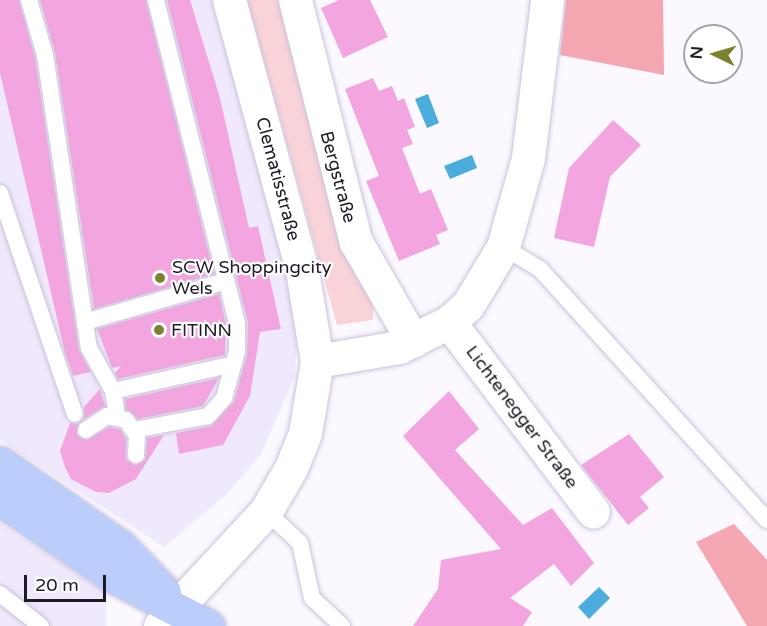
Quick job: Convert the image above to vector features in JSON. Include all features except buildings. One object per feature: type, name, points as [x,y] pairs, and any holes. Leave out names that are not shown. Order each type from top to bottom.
[{"type":"main road","points":[[0,463],[121,547],[169,616]]},
{"type":"main road","points":[[0,499],[169,616],[207,626]]},
{"type":"street","name":"Clematisstraße","points":[[229,0],[302,270],[317,361]]},
{"type":"street","name":"Bergstraße","points":[[294,0],[356,242],[413,341]]},
{"type":"street","points":[[169,616],[266,511],[305,433],[317,361],[379,354],[413,341],[449,322],[468,305],[503,247],[528,158],[548,0]]},
{"type":"street","name":"Lichtenegger Straße","points":[[449,322],[593,512]]},
{"type":"lane","points":[[29,0],[45,55],[89,348],[113,391],[117,417]]},
{"type":"lane","points":[[134,430],[208,416],[224,398],[234,364],[237,323],[156,0]]},
{"type":"lane","points":[[0,193],[75,414]]},
{"type":"lane","points":[[503,247],[540,269],[767,520]]},
{"type":"lane","points":[[85,322],[226,281]]},
{"type":"lane","points":[[113,391],[234,364]]},
{"type":"lane","points":[[86,430],[99,418],[117,417],[134,430],[136,455]]},
{"type":"lane","points":[[266,511],[300,543],[312,598],[342,626]]},
{"type":"lane","points":[[0,594],[41,626]]},
{"type":"shaded area","name":"SCW Shoppingcity Wels","points":[[0,0],[216,0],[298,311],[295,376],[261,454],[228,493],[164,547],[0,440]]},
{"type":"shaded area","points":[[247,0],[286,0],[374,295],[373,320],[337,325]]},
{"type":"shaded area","points":[[566,0],[663,0],[664,75],[560,55]]},
{"type":"shaded area","points":[[0,523],[106,593],[106,626],[0,626]]},
{"type":"shaded area","points":[[734,524],[767,560],[767,626],[747,626],[696,542]]},
{"type":"water","points":[[428,94],[439,123],[427,128],[415,99]]},
{"type":"water","points":[[472,155],[477,168],[450,179],[444,166]]},
{"type":"water","points":[[599,587],[610,598],[589,619],[578,607]]},
{"type":"place","name":"SCW Shoppingcity Wels","points":[[160,278]]},
{"type":"place","name":"FITINN","points":[[159,330]]}]
